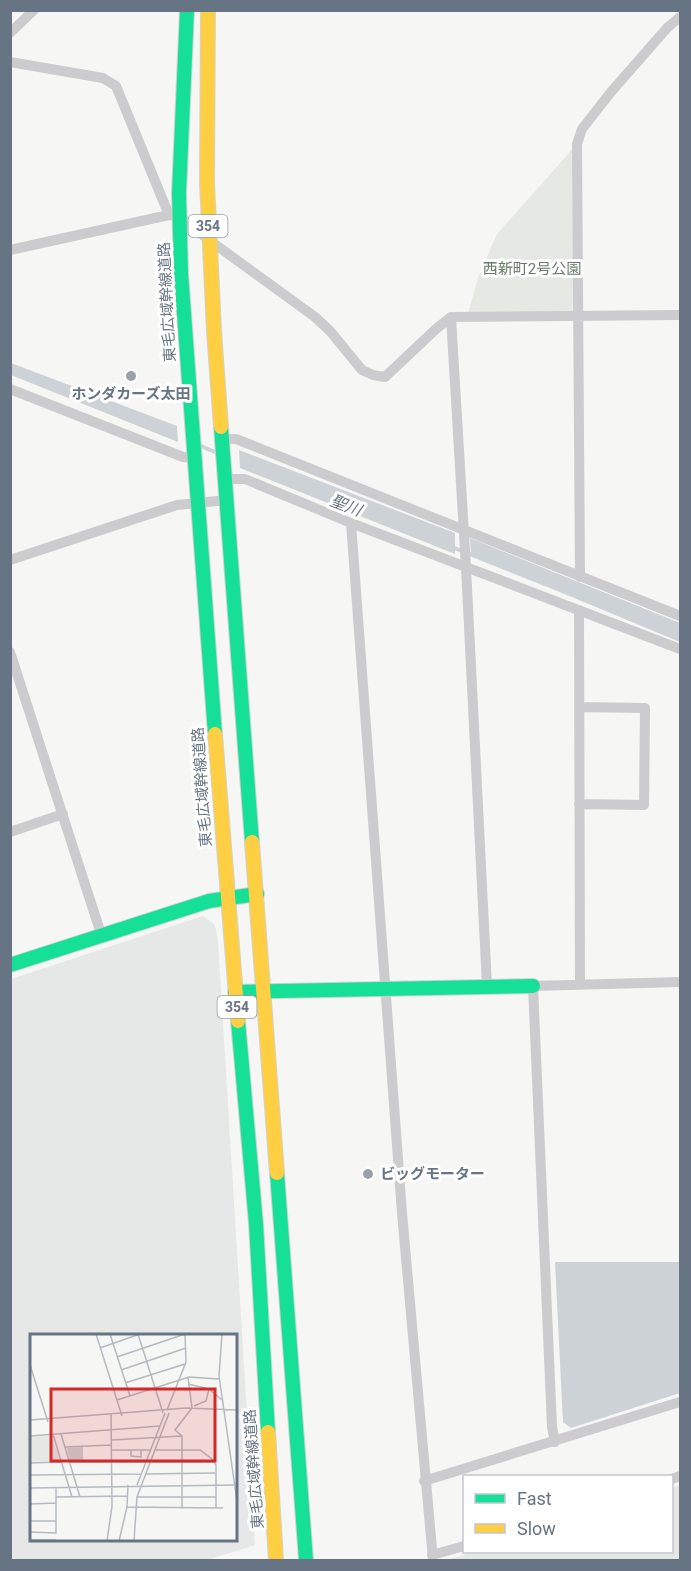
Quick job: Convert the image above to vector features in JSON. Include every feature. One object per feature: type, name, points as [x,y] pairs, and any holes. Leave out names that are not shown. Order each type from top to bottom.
[{"type":"main road","name":"東毛広域幹線道路","points":[[187,10],[174,215],[193,429],[227,898],[256,1224],[276,1560]]},
{"type":"main road","name":"354","points":[[208,10],[208,240],[306,1560]]},
{"type":"main road","points":[[10,965],[209,902],[257,894]]},
{"type":"main road","points":[[235,992],[532,986]]},
{"type":"street","points":[[10,33],[34,10]]},
{"type":"street","points":[[580,576],[580,316],[577,144],[582,129],[611,92],[667,28],[681,17]]},
{"type":"street","points":[[10,62],[103,78],[116,86],[174,215],[315,317],[330,331],[362,370],[373,375],[385,377],[451,317],[681,315]]},
{"type":"street","points":[[10,250],[174,215]]},
{"type":"street","points":[[451,317],[487,986]]},
{"type":"street","points":[[10,389],[183,457],[194,456]]},
{"type":"street","points":[[223,440],[236,440],[464,534],[681,616]]},
{"type":"street","points":[[225,479],[245,479],[351,524],[466,564],[681,649]]},
{"type":"street","points":[[10,560],[177,505],[198,501],[227,500]]},
{"type":"street","points":[[351,524],[424,1480],[433,1558],[463,1547]]},
{"type":"street","points":[[579,610],[580,984]]},
{"type":"street","points":[[10,652],[102,937]]},
{"type":"street","points":[[579,707],[645,708],[644,805],[579,804]]},
{"type":"street","points":[[10,832],[63,814]]},
{"type":"street","points":[[555,1442],[552,1427],[532,986],[681,982]]},
{"type":"street","points":[[424,1480],[681,1402]]},
{"type":"shaded area","points":[[203,916],[215,925],[218,941],[255,1545],[207,1560],[11,1560],[11,979]]},
{"type":"green space","name":"西新町2号公園","points":[[577,144],[580,316],[467,317],[478,278],[497,234]]},
{"type":"green space","points":[[680,1485],[680,1560],[447,1560],[471,1553],[673,1553],[673,1488]]},
{"type":"water","points":[[11,363],[177,426],[178,442],[11,375]]},
{"type":"water","points":[[239,450],[455,533],[455,554],[240,468]]},
{"type":"water","points":[[470,538],[680,623],[680,642],[471,555]]},
{"type":"water","points":[[555,1262],[680,1262],[680,1393],[571,1428],[563,1422]]},
{"type":"waterway","name":"聖川","points":[[199,445],[217,453]]},
{"type":"waterway","name":"聖川","points":[[452,547],[545,584]]},
{"type":"traffic: fast","points":[[187,10],[179,193],[181,273],[215,734]]},
{"type":"traffic: fast","points":[[221,427],[252,842]]},
{"type":"traffic: fast","points":[[10,965],[209,901],[257,894]]},
{"type":"traffic: fast","points":[[235,992],[533,986]]},
{"type":"traffic: fast","points":[[238,1021],[256,1224],[268,1432]]},
{"type":"traffic: fast","points":[[277,1173],[306,1560]]},
{"type":"traffic: slow","points":[[208,10],[207,182],[221,427]]},
{"type":"traffic: slow","points":[[215,734],[238,1021]]},
{"type":"traffic: slow","points":[[252,842],[277,1173]]},
{"type":"traffic: slow","points":[[268,1432],[276,1560]]},
{"type":"place","name":"ホンダカーズ太田","points":[[131,376]]},
{"type":"place","name":"ビッグモーター","points":[[368,1174]]}]
